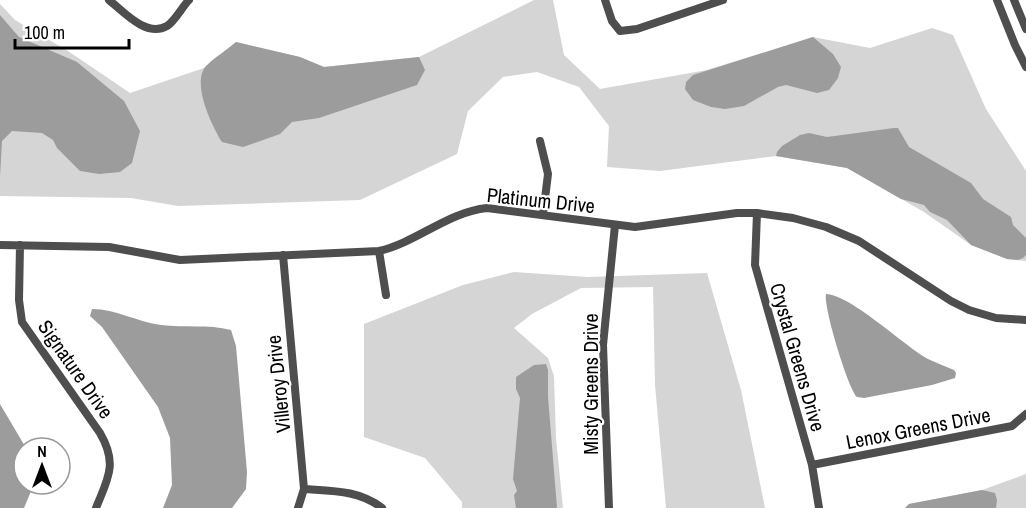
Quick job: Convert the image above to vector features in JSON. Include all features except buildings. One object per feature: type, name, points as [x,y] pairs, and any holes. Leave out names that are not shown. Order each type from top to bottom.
[{"type":"street","points":[[109,0],[142,26],[154,29],[167,26],[189,0]]},
{"type":"street","points":[[605,0],[612,21],[620,31],[637,29],[723,0]]},
{"type":"street","points":[[997,0],[1026,67]]},
{"type":"street","points":[[1014,0],[1026,29]]},
{"type":"street","points":[[540,141],[548,174],[543,215]]},
{"type":"street","name":"Platinum Drive","points":[[0,245],[109,246],[174,260],[379,250],[400,244],[460,215],[492,208],[642,227],[721,214],[757,213],[793,218],[836,230],[867,245],[960,306],[986,316],[1007,320],[1026,320]]},
{"type":"street","name":"Crystal Greens Drive","points":[[757,213],[755,265],[812,465],[819,508]]},
{"type":"street","name":"Misty Greens Drive","points":[[609,508],[603,345],[615,225]]},
{"type":"street","name":"Signature Drive","points":[[20,245],[19,300],[22,322],[109,448],[111,462],[96,508]]},
{"type":"street","points":[[379,250],[386,295]]},
{"type":"street","name":"Villeroy Drive","points":[[283,255],[304,489],[298,508]]},
{"type":"street","name":"Lenox Greens Drive","points":[[812,465],[1012,426],[1026,414]]},
{"type":"street","points":[[304,489],[350,492],[372,500],[382,508]]},
{"type":"shaded area","points":[[534,0],[553,0],[564,55],[600,89],[707,70],[813,37],[870,48],[932,28],[953,35],[986,109],[1026,171],[1026,261],[1007,259],[971,245],[924,212],[847,168],[776,156],[660,171],[607,167],[609,126],[579,87],[537,72],[503,77],[468,111],[457,154],[360,200],[178,206],[131,198],[0,196],[0,4],[15,20],[68,51],[130,93],[204,68],[236,42],[300,57],[324,67],[419,57]]},
{"type":"shaded area","points":[[0,15],[19,37],[77,62],[124,101],[140,131],[132,163],[120,172],[99,174],[80,171],[57,148],[53,140],[42,133],[12,131],[2,141],[0,177]]},
{"type":"shaded area","points":[[813,37],[833,54],[841,67],[838,78],[829,90],[817,93],[786,85],[744,106],[725,109],[711,107],[693,100],[685,89],[686,82],[693,75]]},
{"type":"shaded area","points":[[236,42],[300,57],[324,67],[419,57],[425,70],[417,85],[319,118],[292,122],[280,134],[243,147],[222,142],[205,104],[201,83],[202,73],[206,66]]},
{"type":"shaded area","points":[[898,128],[909,147],[971,183],[983,199],[1011,217],[1013,225],[1026,238],[1026,255],[1018,260],[1007,259],[971,245],[947,220],[930,212],[924,205],[901,199],[847,168],[776,156],[782,146],[800,135],[809,133],[827,137]]},
{"type":"shaded area","points":[[514,272],[588,277],[707,273],[741,390],[765,508],[666,508],[655,385],[653,287],[581,288],[532,314],[514,328],[548,358],[554,376],[556,438],[563,508],[462,508],[462,502],[425,458],[364,437],[364,324],[463,285]]},
{"type":"shaded area","points":[[826,294],[837,297],[863,311],[917,352],[954,370],[955,378],[932,385],[864,398],[857,397],[837,347],[828,314]]},
{"type":"shaded area","points":[[92,309],[110,311],[161,325],[231,330],[236,346],[247,472],[246,489],[232,508],[163,508],[172,485],[170,438],[158,407],[102,327],[90,316]]},
{"type":"shaded area","points":[[546,364],[557,508],[516,508],[514,495],[517,491],[513,479],[520,398],[516,389],[516,377],[534,365]]},
{"type":"shaded area","points":[[0,404],[19,436],[12,436],[12,496],[29,496],[24,508],[0,508]]},
{"type":"shaded area","points":[[1026,474],[1026,508],[905,508],[909,504],[982,490]]},
{"type":"shaded area","points":[[982,490],[995,493],[996,508],[905,508],[909,504]]}]
